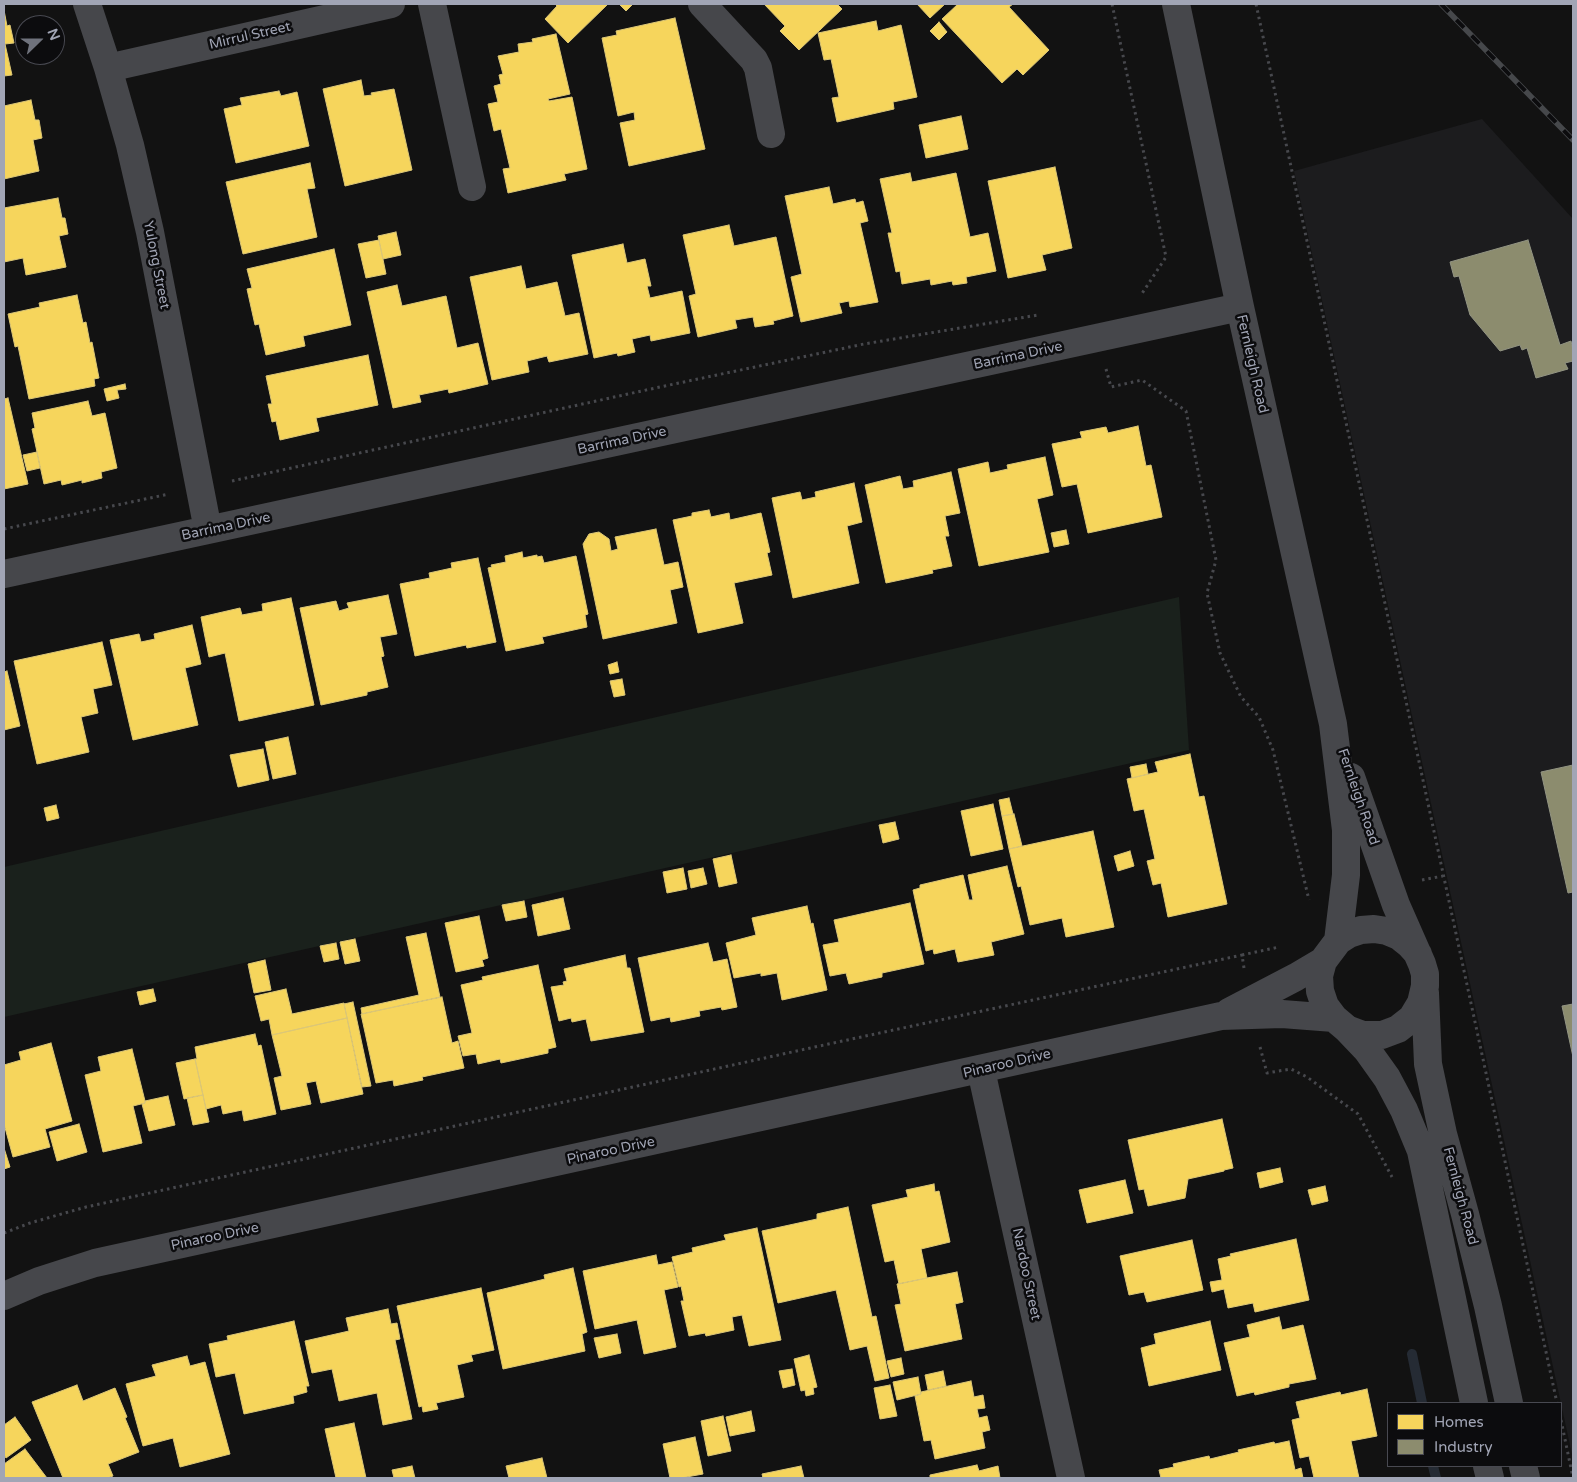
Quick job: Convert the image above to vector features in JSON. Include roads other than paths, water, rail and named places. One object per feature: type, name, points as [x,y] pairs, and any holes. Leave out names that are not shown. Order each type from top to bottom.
[{"type":"street","name":"Yulong Street","points":[[86,4],[108,68],[130,146],[150,232],[208,530]]},
{"type":"street","name":"Mirrul Street","points":[[108,68],[391,4]]},
{"type":"street","points":[[432,4],[472,187]]},
{"type":"street","points":[[702,4],[754,60],[758,68],[771,134]]},
{"type":"street","name":"Fernleigh Road","points":[[1176,4],[1240,307],[1333,724],[1346,830],[1346,874],[1331,951]]},
{"type":"street","name":"Barrima Drive","points":[[4,574],[1240,307]]},
{"type":"street","name":"Fernleigh Road","points":[[1333,724],[1380,864],[1396,906],[1418,954]]},
{"type":"street","points":[[1361,930],[1387,931],[1409,944],[1418,954],[1425,974],[1425,986],[1421,1003],[1412,1018],[1398,1029],[1382,1035],[1363,1035],[1340,1023],[1325,1006],[1320,991],[1319,976],[1331,951],[1349,934],[1361,930]]},
{"type":"street","name":"Pinaroo Drive","points":[[4,1296],[39,1281],[94,1263],[981,1070],[1252,1008],[1331,951]]},
{"type":"street","name":"Fernleigh Road","points":[[1425,986],[1428,1064],[1443,1134],[1488,1306],[1509,1402]]},
{"type":"street","name":"Pinaroo Drive","points":[[1252,1008],[1340,1023]]},
{"type":"street","name":"Fernleigh Road","points":[[1340,1023],[1367,1050],[1387,1078],[1404,1110],[1421,1151],[1474,1402]]},
{"type":"street","name":"Nardoo Street","points":[[981,1070],[1071,1478]]},
{"type":"waterway","points":[[1412,1354],[1422,1402]]},
{"type":"waterway","points":[[1433,1467],[1436,1478]]},
{"type":"railway","points":[[1441,4],[1573,140]]}]
